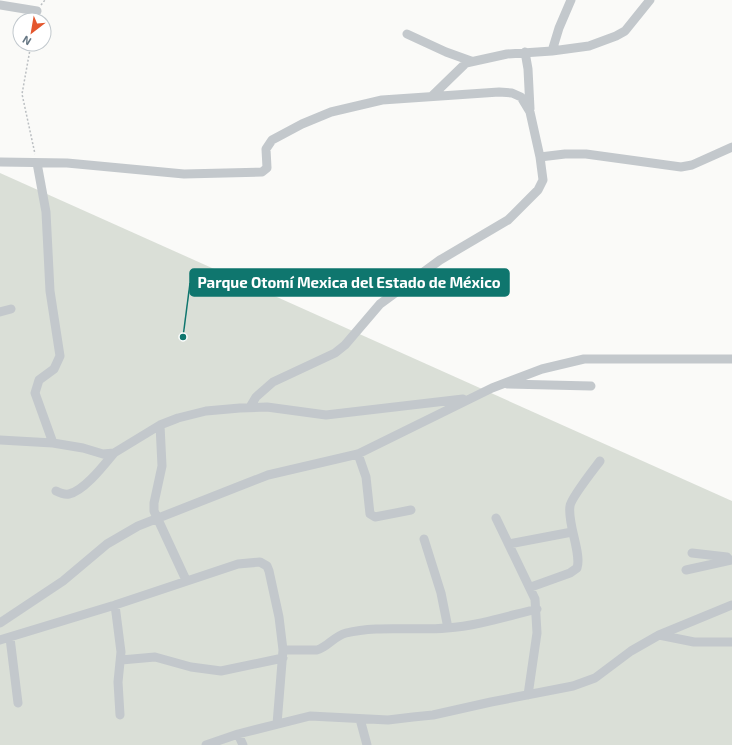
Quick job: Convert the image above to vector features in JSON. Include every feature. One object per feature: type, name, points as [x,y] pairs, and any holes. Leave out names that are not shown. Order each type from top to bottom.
[{"type":"street","points":[[552,51],[559,28],[571,0]]},
{"type":"street","points":[[432,96],[462,65],[471,61],[525,52],[552,51],[589,46],[625,31],[650,0]]},
{"type":"street","points":[[0,5],[39,8]]},
{"type":"street","points":[[407,34],[446,52],[471,61]]},
{"type":"street","points":[[250,407],[256,397],[272,382],[335,353],[345,345],[380,304],[440,260],[508,220],[542,183],[540,157],[530,112],[528,69],[525,52]]},
{"type":"street","points":[[0,162],[74,164],[184,174],[262,172],[268,164],[266,149],[269,142],[302,124],[331,112],[364,104],[432,96],[506,92],[523,99],[530,112]]},
{"type":"street","points":[[540,157],[565,154],[586,154],[681,167],[692,165],[732,146]]},
{"type":"street","points":[[37,162],[46,212],[50,291],[60,356],[54,369],[39,380],[35,392],[53,443]]},
{"type":"street","points":[[0,312],[11,309]]},
{"type":"street","points":[[0,623],[63,581],[107,544],[122,534],[156,518],[268,475],[358,454],[469,399],[504,383],[542,369],[584,359],[732,359]]},
{"type":"street","points":[[504,383],[591,386]]},
{"type":"street","points":[[56,492],[68,494],[74,492],[96,474],[114,453],[160,425],[190,414],[250,407],[326,414],[469,399]]},
{"type":"street","points":[[160,425],[162,466],[154,503],[156,518],[186,580]]},
{"type":"street","points":[[0,440],[53,443],[83,448],[103,454],[114,453]]},
{"type":"street","points":[[358,454],[366,477],[370,514],[375,517],[411,510]]},
{"type":"street","points":[[531,587],[570,573],[577,568],[579,560],[572,532],[570,505],[600,461]]},
{"type":"street","points":[[496,518],[531,587],[537,609],[537,633],[528,694]]},
{"type":"street","points":[[509,544],[572,532]]},
{"type":"street","points":[[424,539],[441,593],[448,628]]},
{"type":"street","points":[[692,553],[732,559]]},
{"type":"street","points":[[686,570],[732,559]]},
{"type":"street","points":[[0,640],[115,605],[186,580],[238,564],[255,562],[265,564],[269,571],[274,590],[283,654],[277,724]]},
{"type":"street","points":[[206,745],[238,734],[310,716],[388,720],[433,715],[585,683],[595,678],[631,651],[659,635],[732,604]]},
{"type":"street","points":[[115,605],[121,660],[118,682],[120,715]]},
{"type":"street","points":[[121,660],[155,657],[191,667],[221,671],[283,654],[317,650],[340,634],[358,631],[448,628],[473,625],[537,609]]},
{"type":"street","points":[[659,635],[694,642],[732,642]]},
{"type":"street","points":[[10,638],[18,703]]},
{"type":"street","points":[[360,719],[368,745]]},
{"type":"street","points":[[238,734],[242,745]]},
{"type":"path","points":[[39,8],[45,0]]},
{"type":"path","points":[[30,52],[22,94],[37,162]]},
{"type":"shaded area","points":[[0,173],[732,501],[732,745],[0,745]]},
{"type":"place","name":"Parque Otomí Mexica del Estado de México","points":[[183,337]]}]
